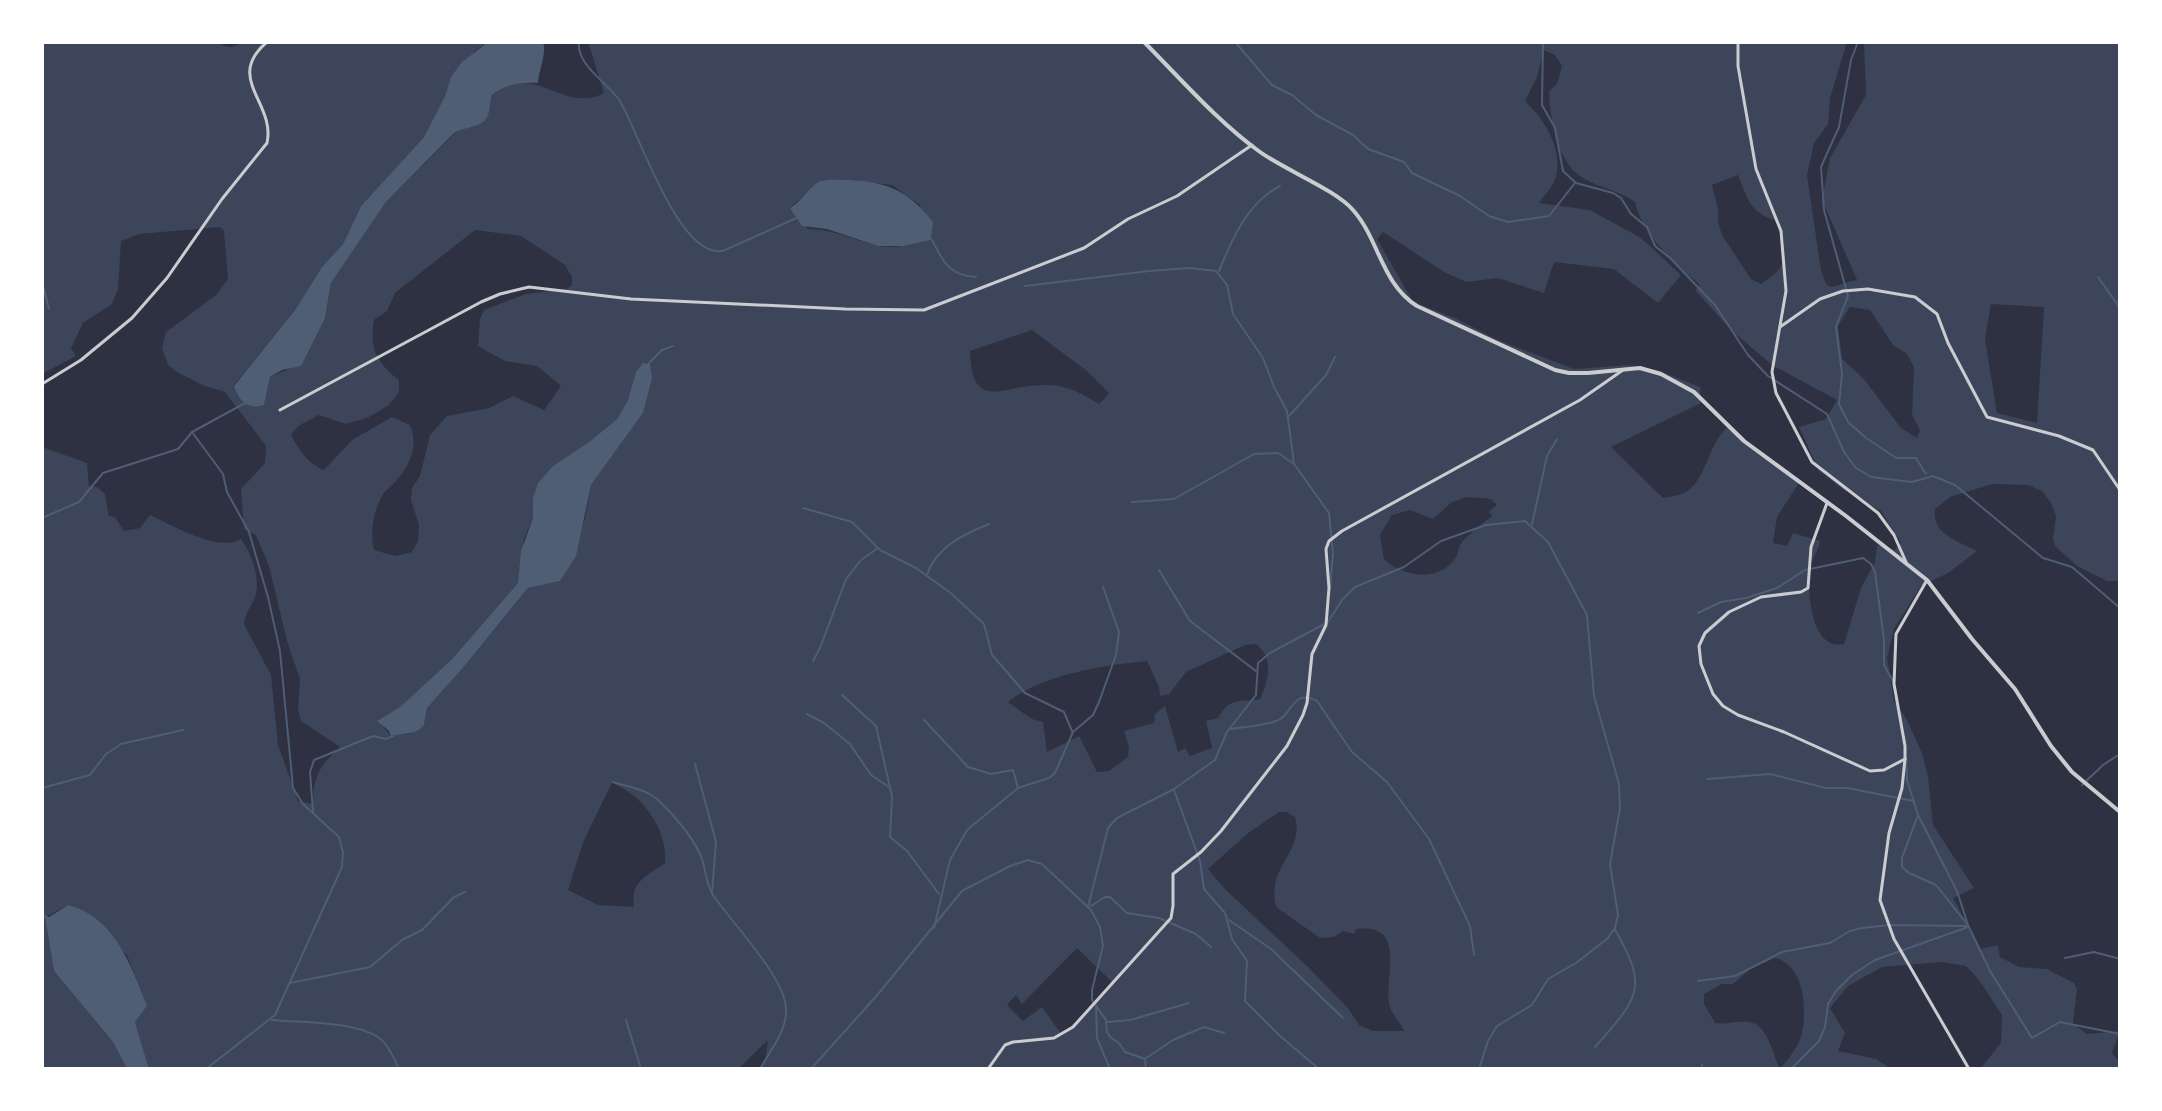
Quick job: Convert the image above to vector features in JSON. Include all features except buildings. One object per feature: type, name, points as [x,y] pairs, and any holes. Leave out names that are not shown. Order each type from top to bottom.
[{"type":"street","points":[[42,384],[81,360],[132,318],[167,278],[222,199],[267,143],[266,120],[250,78],[249,67],[252,57],[267,42]]},
{"type":"street","points":[[1144,42],[1252,145],[1354,210],[1393,283],[1417,306],[1555,370],[1588,373],[1627,368],[1661,374],[1694,392],[1744,441],[1927,580],[2015,689],[2051,746],[2072,772],[2120,812]]},
{"type":"street","points":[[1738,42],[1741,84],[1756,169],[1781,231],[1786,291],[1773,359],[1773,382],[1780,403],[1808,456],[1822,472],[1878,513],[1894,535],[1906,562]]},
{"type":"street","points":[[280,410],[481,302],[529,287],[631,299],[924,310],[1084,248],[1128,219],[1177,196],[1252,145]]},
{"type":"street","points":[[1780,327],[1820,299],[1835,293],[1868,289],[1915,297],[1937,314],[1948,343],[1987,417],[2059,436],[2093,450],[2120,490]]},
{"type":"street","points":[[988,1069],[1005,1045],[1059,1036],[1079,1021],[1171,918],[1173,874],[1211,842],[1287,746],[1307,703],[1312,654],[1326,625],[1329,588],[1326,549],[1329,541],[1580,400],[1627,368]]},
{"type":"street","points":[[1827,502],[1811,547],[1808,588],[1801,592],[1761,597],[1729,612],[1705,633],[1699,646],[1701,664],[1713,694],[1723,706],[1738,715],[1870,771],[1884,770],[1905,759]]},
{"type":"street","points":[[1927,580],[1903,618],[1893,651],[1894,684],[1905,759],[1902,788],[1889,833],[1880,892],[1882,909],[1894,939],[1969,1069]]},
{"type":"shaded area","points":[[42,42],[216,42],[229,47],[242,42],[488,42],[476,50],[451,77],[424,137],[361,206],[343,244],[322,267],[295,310],[234,385],[264,405],[270,377],[289,369],[325,318],[331,283],[386,202],[454,134],[481,122],[492,95],[508,86],[522,83],[576,98],[604,93],[588,42],[1847,42],[1830,98],[1828,124],[1814,143],[1807,175],[1821,270],[1826,284],[1831,287],[1857,280],[1822,200],[1830,158],[1866,95],[1864,44],[1861,42],[2120,42],[2120,581],[2107,581],[2077,566],[2055,546],[2056,516],[2042,491],[2028,485],[1992,484],[1950,497],[1935,509],[1937,525],[1947,536],[1977,551],[1948,573],[1921,586],[1894,629],[1887,658],[1894,701],[1906,718],[1922,753],[1928,776],[1933,825],[1974,888],[1953,898],[1981,949],[1998,945],[2000,957],[2019,967],[2047,969],[2074,983],[2077,989],[2073,1024],[2087,1034],[2120,1031],[2112,1053],[2120,1062],[2120,1069],[1980,1069],[2001,1043],[2002,1015],[1966,966],[1942,962],[1882,967],[1848,986],[1830,1008],[1845,1033],[1838,1051],[1876,1059],[1891,1069],[760,1069],[765,1062],[768,1040],[738,1069],[149,1069],[135,1022],[147,1006],[127,955],[68,905],[45,917],[54,971],[113,1042],[127,1069],[42,1069],[42,447],[87,463],[89,486],[97,487],[105,494],[109,516],[115,517],[124,531],[140,528],[150,515],[208,540],[221,543],[241,539],[251,558],[257,580],[256,594],[244,624],[271,675],[278,745],[298,801],[313,804],[319,772],[340,747],[301,721],[298,709],[300,679],[287,641],[269,566],[256,535],[244,529],[241,489],[265,463],[266,446],[225,392],[177,372],[168,365],[162,348],[166,332],[216,295],[228,279],[224,231],[220,227],[139,234],[121,241],[118,289],[112,304],[83,323],[71,348],[76,356],[42,374]],"holes":[[[1544,50],[1555,55],[1562,66],[1557,84],[1549,91],[1551,114],[1561,151],[1574,171],[1635,202],[1651,235],[1669,257],[1697,282],[1700,286],[1695,290],[1731,330],[1772,365],[1837,400],[1826,419],[1799,427],[1819,471],[1844,490],[1881,511],[1901,543],[1895,550],[1877,545],[1875,562],[1861,588],[1844,644],[1833,644],[1824,639],[1811,606],[1809,572],[1820,541],[1793,533],[1787,546],[1773,543],[1777,517],[1799,483],[1728,427],[1715,443],[1697,482],[1682,494],[1663,498],[1611,447],[1701,403],[1700,387],[1657,370],[1629,365],[1574,369],[1498,340],[1455,318],[1413,302],[1377,239],[1383,232],[1444,272],[1466,282],[1498,278],[1544,293],[1554,262],[1614,269],[1658,303],[1681,275],[1641,238],[1590,210],[1539,203],[1555,180],[1557,155],[1545,125],[1525,101],[1537,77]],[[1738,175],[1755,209],[1775,220],[1782,243],[1783,261],[1777,271],[1761,284],[1751,279],[1722,235],[1712,185]],[[849,180],[892,185],[920,205],[931,240],[896,247],[875,245],[834,232],[808,229],[790,207],[822,181]],[[475,230],[521,236],[565,265],[572,277],[572,285],[567,289],[526,294],[484,310],[480,319],[478,346],[505,361],[537,366],[561,386],[544,410],[513,396],[489,408],[447,416],[430,435],[420,476],[412,488],[411,500],[419,525],[418,541],[412,552],[395,556],[374,550],[373,523],[382,496],[400,476],[412,455],[414,441],[410,425],[392,417],[352,440],[324,470],[304,456],[291,435],[298,426],[319,415],[346,424],[369,417],[389,405],[399,392],[399,380],[376,354],[374,320],[387,311],[395,293]],[[1991,304],[2044,307],[2037,423],[1997,413],[1985,339]],[[1850,307],[1870,310],[1893,345],[1906,353],[1914,367],[1912,415],[1920,430],[1917,438],[1901,428],[1864,379],[1842,359],[1838,326]],[[1032,330],[1087,371],[1109,393],[1099,404],[1060,386],[989,391],[980,387],[973,373],[970,351]],[[640,365],[643,413],[591,485],[585,519],[560,581],[528,588],[427,708],[424,725],[415,732],[391,736],[378,721],[400,707],[452,659],[518,583],[524,539],[533,518],[533,498],[553,466],[617,419],[628,400]],[[1467,497],[1491,499],[1497,505],[1489,511],[1492,516],[1462,542],[1449,565],[1431,574],[1410,573],[1384,559],[1380,535],[1392,515],[1410,510],[1433,519],[1452,502]],[[1256,644],[1268,663],[1266,684],[1260,699],[1236,701],[1227,706],[1218,718],[1206,721],[1212,748],[1190,756],[1185,748],[1178,752],[1165,706],[1155,714],[1154,723],[1124,731],[1129,747],[1128,757],[1109,771],[1097,772],[1079,736],[1047,752],[1043,722],[1032,719],[1008,702],[1055,678],[1112,665],[1147,661],[1160,696],[1169,694],[1186,672],[1245,645]],[[612,783],[634,796],[651,815],[662,838],[665,863],[637,885],[634,907],[598,905],[568,890],[584,840]],[[1279,812],[1295,817],[1295,840],[1276,881],[1276,907],[1320,938],[1334,937],[1343,931],[1354,934],[1356,929],[1372,929],[1382,934],[1390,954],[1390,1007],[1404,1031],[1373,1031],[1359,1025],[1348,1008],[1308,967],[1208,869],[1247,834]],[[1077,948],[1113,983],[1062,1035],[1042,1007],[1023,1021],[1007,1005],[1016,995],[1022,1004]],[[1775,958],[1793,971],[1802,994],[1804,1020],[1799,1042],[1780,1068],[1765,1033],[1755,1024],[1715,1023],[1704,1004],[1704,994],[1722,984],[1733,984],[1752,968]]]},
{"type":"shaded area","points":[[488,42],[540,42],[544,45],[538,83],[514,84],[492,95],[486,120],[453,134],[386,202],[331,283],[325,318],[301,366],[282,370],[270,377],[264,405],[244,403],[234,386],[295,310],[322,267],[343,244],[361,206],[424,137],[451,77],[462,62]]},
{"type":"shaded area","points":[[850,180],[887,186],[906,196],[933,222],[931,240],[904,246],[878,246],[827,229],[802,226],[790,208],[821,181]]},
{"type":"shaded area","points":[[643,363],[650,364],[652,378],[643,413],[591,485],[576,556],[560,581],[528,588],[427,708],[424,725],[415,732],[391,736],[377,721],[400,707],[452,659],[518,583],[521,551],[533,518],[533,498],[538,483],[553,466],[617,419],[628,400],[636,372]]},
{"type":"shaded area","points":[[68,905],[98,920],[128,960],[147,1006],[135,1022],[149,1069],[127,1069],[113,1042],[54,971],[45,917]]},
{"type":"waterway","points":[[579,42],[579,50],[587,66],[620,101],[663,192],[693,237],[709,249],[725,250],[799,217]]},
{"type":"waterway","points":[[1235,42],[1272,85],[1292,95],[1316,115],[1353,135],[1368,149],[1404,162],[1412,173],[1460,196],[1489,216],[1508,222],[1549,216],[1575,183]]},
{"type":"waterway","points":[[1543,42],[1542,105],[1555,128],[1563,171],[1576,183],[1621,198],[1631,214],[1647,227],[1655,246],[1715,305],[1748,355],[1768,376],[1827,414],[1844,452],[1856,468],[1871,477],[1912,482],[1933,476],[1955,485],[2043,558],[2072,567],[2120,608]]},
{"type":"waterway","points":[[1858,42],[1851,60],[1839,127],[1821,167],[1824,210],[1848,296],[1836,327],[1842,374],[1839,404],[1848,422],[1866,438],[1896,458],[1916,458],[1926,474]]},
{"type":"waterway","points":[[1219,271],[1250,211],[1280,186]]},
{"type":"waterway","points":[[932,240],[948,266],[960,274],[976,277]]},
{"type":"waterway","points":[[1025,286],[1149,271],[1190,268],[1216,271],[1227,285],[1233,314],[1263,358],[1287,411],[1294,464]]},
{"type":"waterway","points":[[2098,277],[2120,308]]},
{"type":"waterway","points":[[42,281],[49,309]]},
{"type":"waterway","points":[[649,363],[662,350],[673,346]]},
{"type":"waterway","points":[[1289,416],[1326,375],[1335,357]]},
{"type":"waterway","points":[[42,518],[79,502],[103,473],[178,449],[192,432],[247,402]]},
{"type":"waterway","points":[[192,432],[223,474],[227,492],[249,532],[268,597],[280,651],[293,788],[303,804],[339,837],[343,852],[342,867],[275,1015],[206,1069]]},
{"type":"waterway","points":[[1532,524],[1547,456],[1557,439]]},
{"type":"waterway","points":[[1132,502],[1174,499],[1254,454],[1278,453],[1294,464],[1329,513],[1333,554],[1330,589]]},
{"type":"waterway","points":[[803,508],[852,522],[880,550],[916,568],[952,594],[984,624],[992,655],[1025,693],[1064,712],[1072,731]]},
{"type":"waterway","points":[[1088,907],[1108,828],[1117,818],[1174,789],[1215,760],[1227,732],[1256,695],[1258,663],[1270,653],[1328,622],[1355,587],[1404,567],[1441,541],[1486,525],[1525,521],[1548,542],[1587,615],[1594,696],[1619,784],[1620,808],[1610,864],[1618,915],[1615,928],[1608,938],[1576,963],[1548,979],[1532,1005],[1497,1026],[1488,1041],[1479,1069]]},
{"type":"waterway","points":[[927,575],[944,549],[989,524]]},
{"type":"waterway","points":[[813,661],[846,579],[861,560],[878,548]]},
{"type":"waterway","points":[[1698,613],[1721,602],[1777,588],[1805,570],[1863,558],[1875,572],[1884,640],[1884,665],[1893,681]]},
{"type":"waterway","points":[[1159,570],[1190,621],[1256,671]]},
{"type":"waterway","points":[[934,928],[950,860],[967,830],[1018,788],[1055,773],[1073,732],[1093,715],[1116,655],[1119,632],[1103,587]]},
{"type":"waterway","points":[[842,695],[876,726],[892,796],[890,837],[907,851],[939,894]]},
{"type":"waterway","points":[[1230,729],[1276,721],[1302,698],[1317,701],[1352,752],[1387,782],[1429,839],[1470,926],[1474,955]]},
{"type":"waterway","points":[[807,714],[850,744],[871,775],[889,787]]},
{"type":"waterway","points":[[924,720],[968,767],[991,774],[1013,770],[1018,788]]},
{"type":"waterway","points":[[42,788],[90,775],[106,754],[121,744],[183,730]]},
{"type":"waterway","points":[[313,812],[310,772],[314,760],[373,736],[386,739],[393,736]]},
{"type":"waterway","points":[[2082,785],[2120,754]]},
{"type":"waterway","points":[[1906,758],[1907,780],[1918,815],[1957,891],[1968,925],[1990,971],[2032,1038],[2060,1022],[2120,1034]]},
{"type":"waterway","points":[[695,764],[716,842],[712,892]]},
{"type":"waterway","points":[[1707,779],[1770,774],[1826,788],[1847,788],[1914,801]]},
{"type":"waterway","points":[[613,782],[653,796],[682,826],[700,854],[713,895],[764,961],[781,989],[785,1020],[760,1069]]},
{"type":"waterway","points":[[1174,790],[1200,861],[1204,889],[1225,913],[1232,939],[1247,961],[1245,1001],[1319,1069]]},
{"type":"waterway","points":[[1918,815],[1902,858],[1902,867],[1936,885],[1967,924]]},
{"type":"waterway","points":[[811,1069],[879,993],[962,891],[1028,860],[1042,864],[1091,910],[1100,927],[1103,946],[1092,1000],[1106,1020],[1111,1038],[1125,1052],[1145,1059]]},
{"type":"waterway","points":[[290,983],[370,967],[402,940],[422,930],[454,897],[465,892]]},
{"type":"waterway","points":[[1091,906],[1110,897],[1127,913],[1159,918],[1196,934],[1211,947]]},
{"type":"waterway","points":[[42,914],[48,918]]},
{"type":"waterway","points":[[1229,920],[1271,949],[1343,1018]]},
{"type":"waterway","points":[[1698,981],[1735,976],[1782,952],[1830,943],[1862,928],[1890,925],[1967,926]]},
{"type":"waterway","points":[[1791,1069],[1819,1041],[1825,1027],[1828,1004],[1852,975],[1875,960],[1968,927]]},
{"type":"waterway","points":[[1595,1047],[1621,1017],[1634,993],[1633,966],[1615,930]]},
{"type":"waterway","points":[[2065,958],[2094,952],[2120,959]]},
{"type":"waterway","points":[[1108,1022],[1130,1020],[1189,1003]]},
{"type":"waterway","points":[[1096,1005],[1097,1038],[1110,1069]]},
{"type":"waterway","points":[[272,1020],[341,1025],[367,1032],[385,1043],[399,1069]]},
{"type":"waterway","points":[[626,1020],[641,1069]]},
{"type":"waterway","points":[[1146,1058],[1173,1040],[1204,1027],[1224,1033]]},
{"type":"waterway","points":[[1145,1060],[1146,1069]]}]
